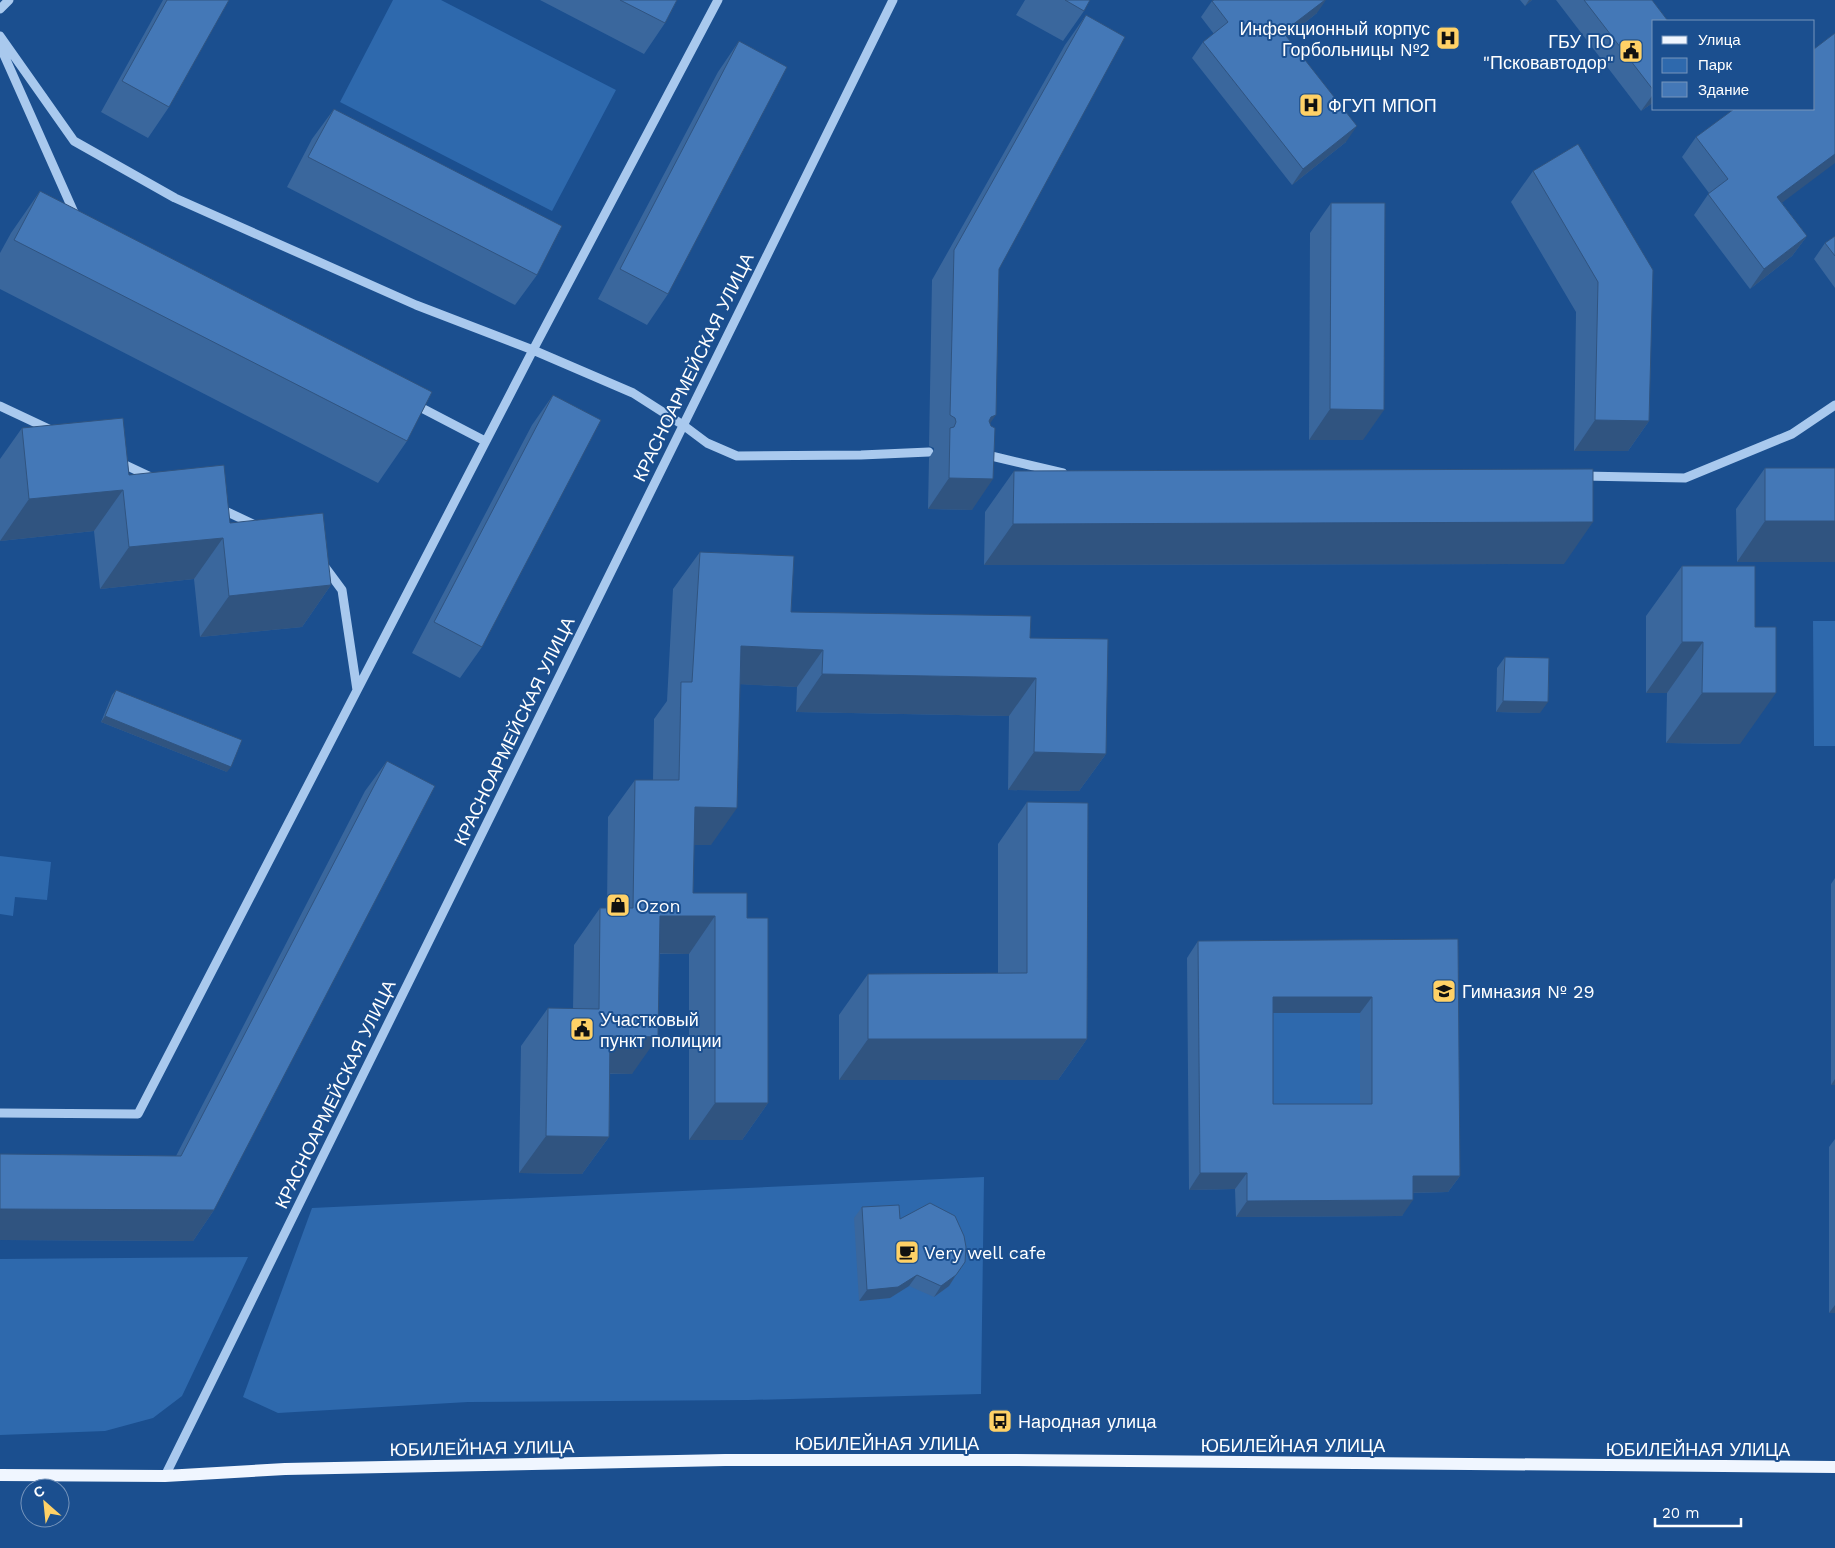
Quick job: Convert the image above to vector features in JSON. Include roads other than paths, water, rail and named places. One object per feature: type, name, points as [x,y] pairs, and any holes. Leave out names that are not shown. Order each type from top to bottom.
[{"type":"main road","name":"ЮБИЛЕЙНАЯ УЛИЦА","points":[[0,1475],[165,1476],[285,1469],[724,1460],[1008,1460],[1835,1467]]},
{"type":"street","points":[[0,9],[9,0]]},
{"type":"street","points":[[0,1113],[138,1114],[532,350],[718,0]]},
{"type":"street","name":"КРАСНОАРМЕЙСКАЯ УЛИЦА","points":[[165,1476],[893,0]]},
{"type":"street","points":[[0,36],[74,141],[175,198],[416,305],[532,350],[633,393],[684,425],[707,443],[737,456],[861,455],[929,452]]},
{"type":"street","points":[[0,46],[80,225]]},
{"type":"street","points":[[406,400],[486,441]]},
{"type":"street","points":[[1569,476],[1685,478],[1792,434],[1835,404]]},
{"type":"street","points":[[0,406],[63,436]]},
{"type":"street","points":[[974,452],[1061,473],[1071,473]]},
{"type":"street","points":[[109,457],[163,482]]},
{"type":"street","points":[[208,503],[262,529]]},
{"type":"street","points":[[319,559],[342,590],[357,691]]},
{"type":"place","name":"Инфекционный корпус Горбольницы №2","points":[[1448,38]]},
{"type":"place","name":"ГБУ ПО \"Псковавтодор\"","points":[[1631,51]]},
{"type":"place","name":"ФГУП МПОП","points":[[1311,105]]},
{"type":"place","name":"Ozon","points":[[618,905]]},
{"type":"place","name":"Гимназия № 29","points":[[1444,991]]},
{"type":"place","name":"Участковый пункт полиции","points":[[582,1029]]},
{"type":"place","name":"Very well cafe","points":[[907,1252]]},
{"type":"place","name":"Народная улица","points":[[1000,1421]]}]
